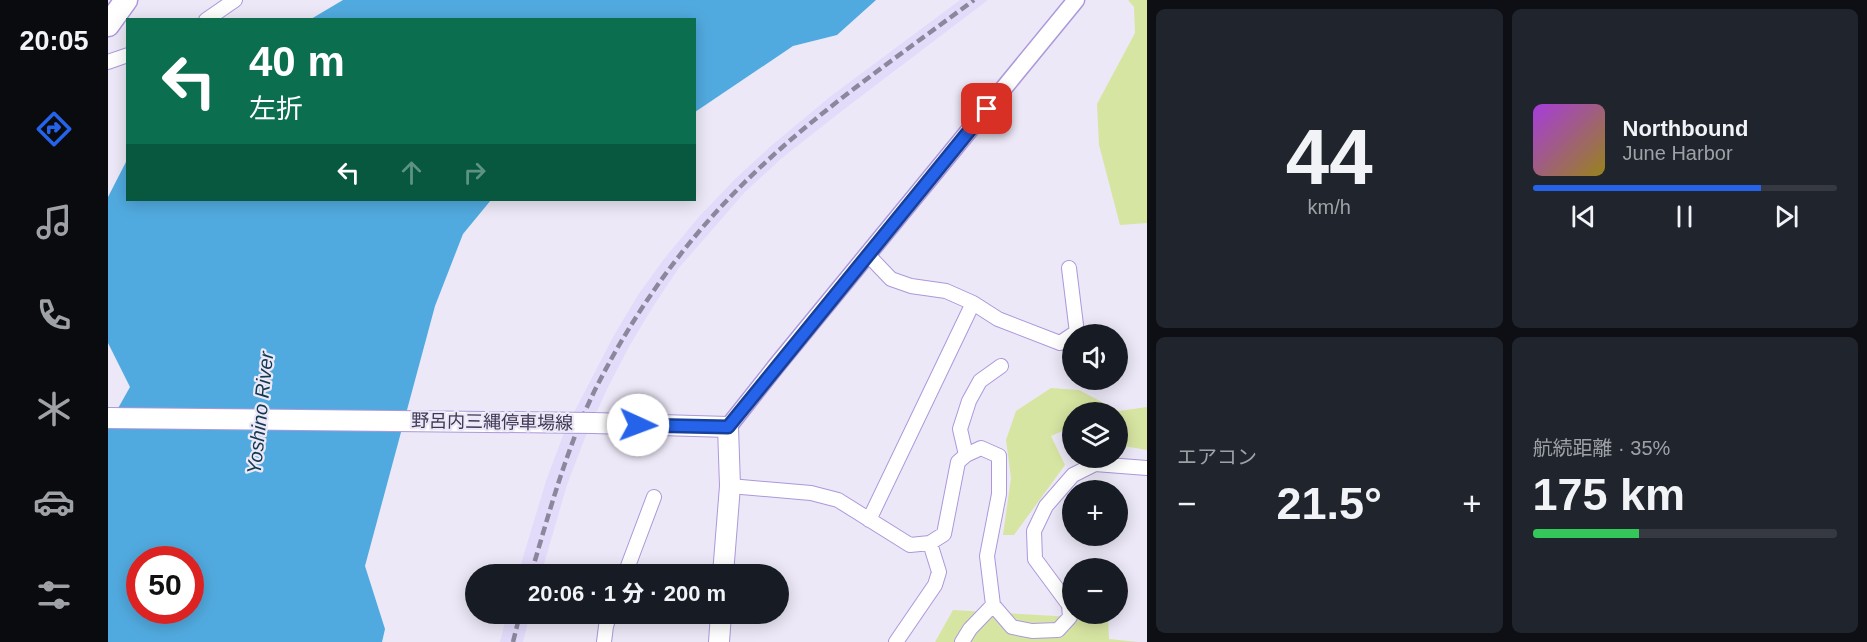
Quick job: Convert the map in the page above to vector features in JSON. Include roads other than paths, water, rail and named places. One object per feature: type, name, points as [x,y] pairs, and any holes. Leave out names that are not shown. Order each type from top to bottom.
[{"type":"highway","points":[[108,25],[126,0]]},
{"type":"main road","name":"野呂内三縄停車場線","points":[[108,418],[593,423],[728,427]]},
{"type":"main road","points":[[724,564],[730,486],[728,427]]},
{"type":"main road","points":[[719,642],[720,624]]},
{"type":"street","points":[[209,18],[235,0]]},
{"type":"street","points":[[728,427],[1076,0]]},
{"type":"street","points":[[108,62],[126,55]]},
{"type":"street","points":[[868,255],[891,279],[911,286],[946,291],[973,303],[998,319],[1060,343],[1062,342]]},
{"type":"street","points":[[1069,268],[1076,324]]},
{"type":"street","points":[[869,520],[973,303]]},
{"type":"street","points":[[966,455],[960,429],[969,401],[980,381],[1001,366]]},
{"type":"street","points":[[730,486],[811,493],[838,500],[910,545],[930,543],[944,534],[958,462],[966,455],[981,448],[999,456],[999,494],[987,556],[993,605],[1012,627],[1032,631],[1058,630],[1070,617],[1069,605],[1035,559],[1034,531],[1046,506],[1073,475],[1095,464],[1147,468]]},
{"type":"street","points":[[629,564],[654,497]]},
{"type":"street","points":[[896,642],[935,585],[939,572],[930,543]]},
{"type":"street","points":[[962,642],[970,629],[993,605]]},
{"type":"street","points":[[603,642],[607,624]]},
{"type":"water","points":[[343,0],[876,0],[837,35],[793,46],[696,111],[696,18],[313,18]]},
{"type":"water","name":"Yoshino River","points":[[126,162],[126,201],[490,201],[463,234],[435,306],[365,566],[385,629],[382,642],[108,642],[108,426],[130,387],[108,343],[108,197]]},
{"type":"railway","points":[[534,564],[560,476],[588,405],[613,355],[645,304],[680,255],[740,187],[795,136],[974,0]]},
{"type":"railway","points":[[513,642],[518,624]]}]
